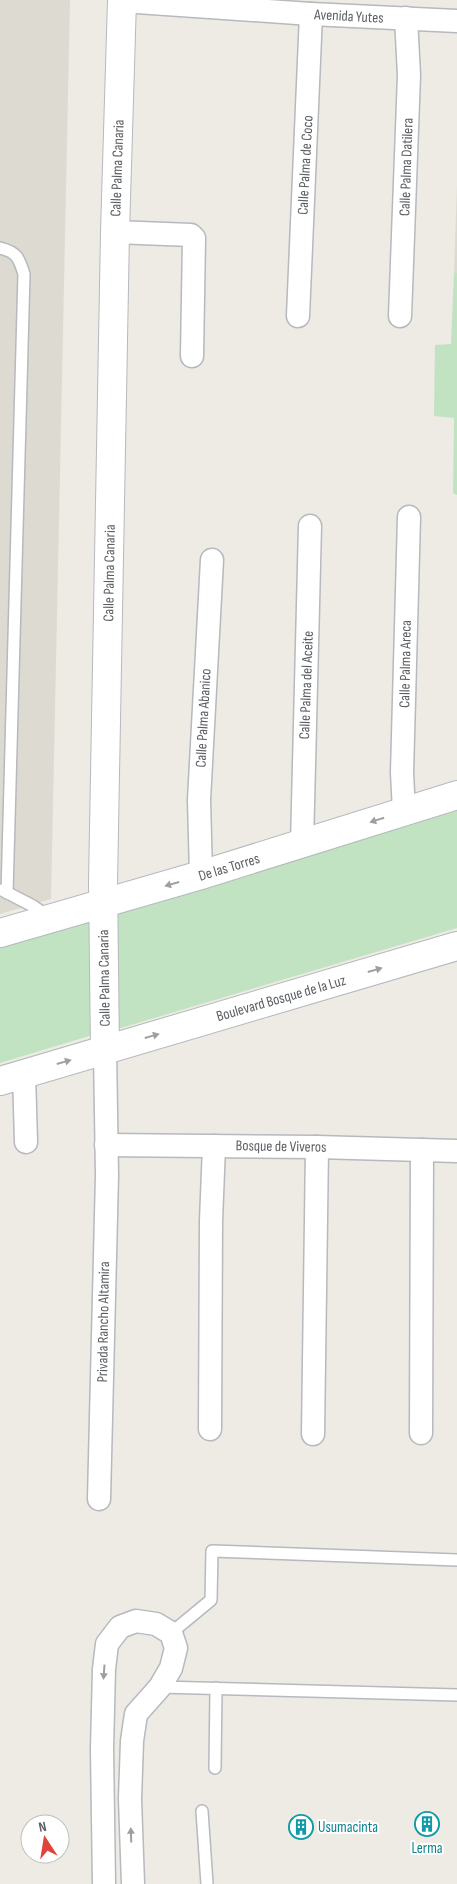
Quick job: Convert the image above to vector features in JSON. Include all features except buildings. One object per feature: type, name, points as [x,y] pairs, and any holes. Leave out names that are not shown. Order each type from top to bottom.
[{"type":"street","name":"Avenida Yutes","points":[[122,1],[311,14],[457,21]]},
{"type":"street","name":"Calle Palma Canaria","points":[[106,1145],[103,904],[115,232],[122,1]]},
{"type":"street","name":"Calle Palma de Coco","points":[[298,316],[311,14]]},
{"type":"street","name":"Calle Palma Datilera","points":[[400,316],[409,75],[406,18]]},
{"type":"street","points":[[115,232],[191,235],[194,238],[192,356]]},
{"type":"street","name":"Calle Palma Areca","points":[[404,811],[402,772],[409,517]]},
{"type":"street","name":"Calle Palma del Aceite","points":[[302,844],[310,526]]},
{"type":"street","name":"Calle Palma Abanico","points":[[201,876],[198,800],[212,560]]},
{"type":"street","name":"De las Torres","points":[[0,932],[201,876],[457,795]]},
{"type":"street","name":"Boulevard Bosque de la Luz","points":[[12,1077],[457,946]]},
{"type":"street","points":[[12,1077],[26,1142]]},
{"type":"street","name":"Bosque de Viveros","points":[[106,1145],[318,1146],[457,1151]]},
{"type":"street","name":"Privada Rancho Altamira","points":[[100,1499],[106,1145]]},
{"type":"street","points":[[210,1428],[211,1221],[214,1146]]},
{"type":"street","points":[[313,1434],[318,1146]]},
{"type":"street","points":[[421,1433],[422,1150]]},
{"type":"street","points":[[104,1884],[102,1749],[104,1669],[107,1644],[120,1627],[136,1621],[156,1624],[171,1633],[176,1648],[171,1668],[160,1687],[136,1714],[132,1741],[130,1798],[133,1884]]},
{"type":"lane","points":[[0,248],[8,250],[19,257],[24,274],[2,892],[33,906],[50,918]]},
{"type":"lane","points":[[171,1633],[211,1600],[212,1551],[457,1560]]},
{"type":"lane","points":[[160,1687],[457,1696]]},
{"type":"lane","points":[[215,1768],[216,1688]]},
{"type":"lane","points":[[202,1811],[207,1884]]},
{"type":"shaded area","points":[[0,0],[70,0],[51,899],[0,914]]},
{"type":"shaded area","points":[[457,186],[457,273],[454,272]]},
{"type":"green space","points":[[454,272],[457,273],[457,495],[453,493],[454,418],[434,416],[435,345],[451,344]]},
{"type":"green space","points":[[457,810],[457,928],[114,1030],[114,913]]},
{"type":"green space","points":[[91,920],[96,1034],[0,1063],[0,947]]},
{"type":"place","name":"Lerma","points":[[427,1824]]},
{"type":"place","name":"Usumacinta","points":[[301,1827]]}]
